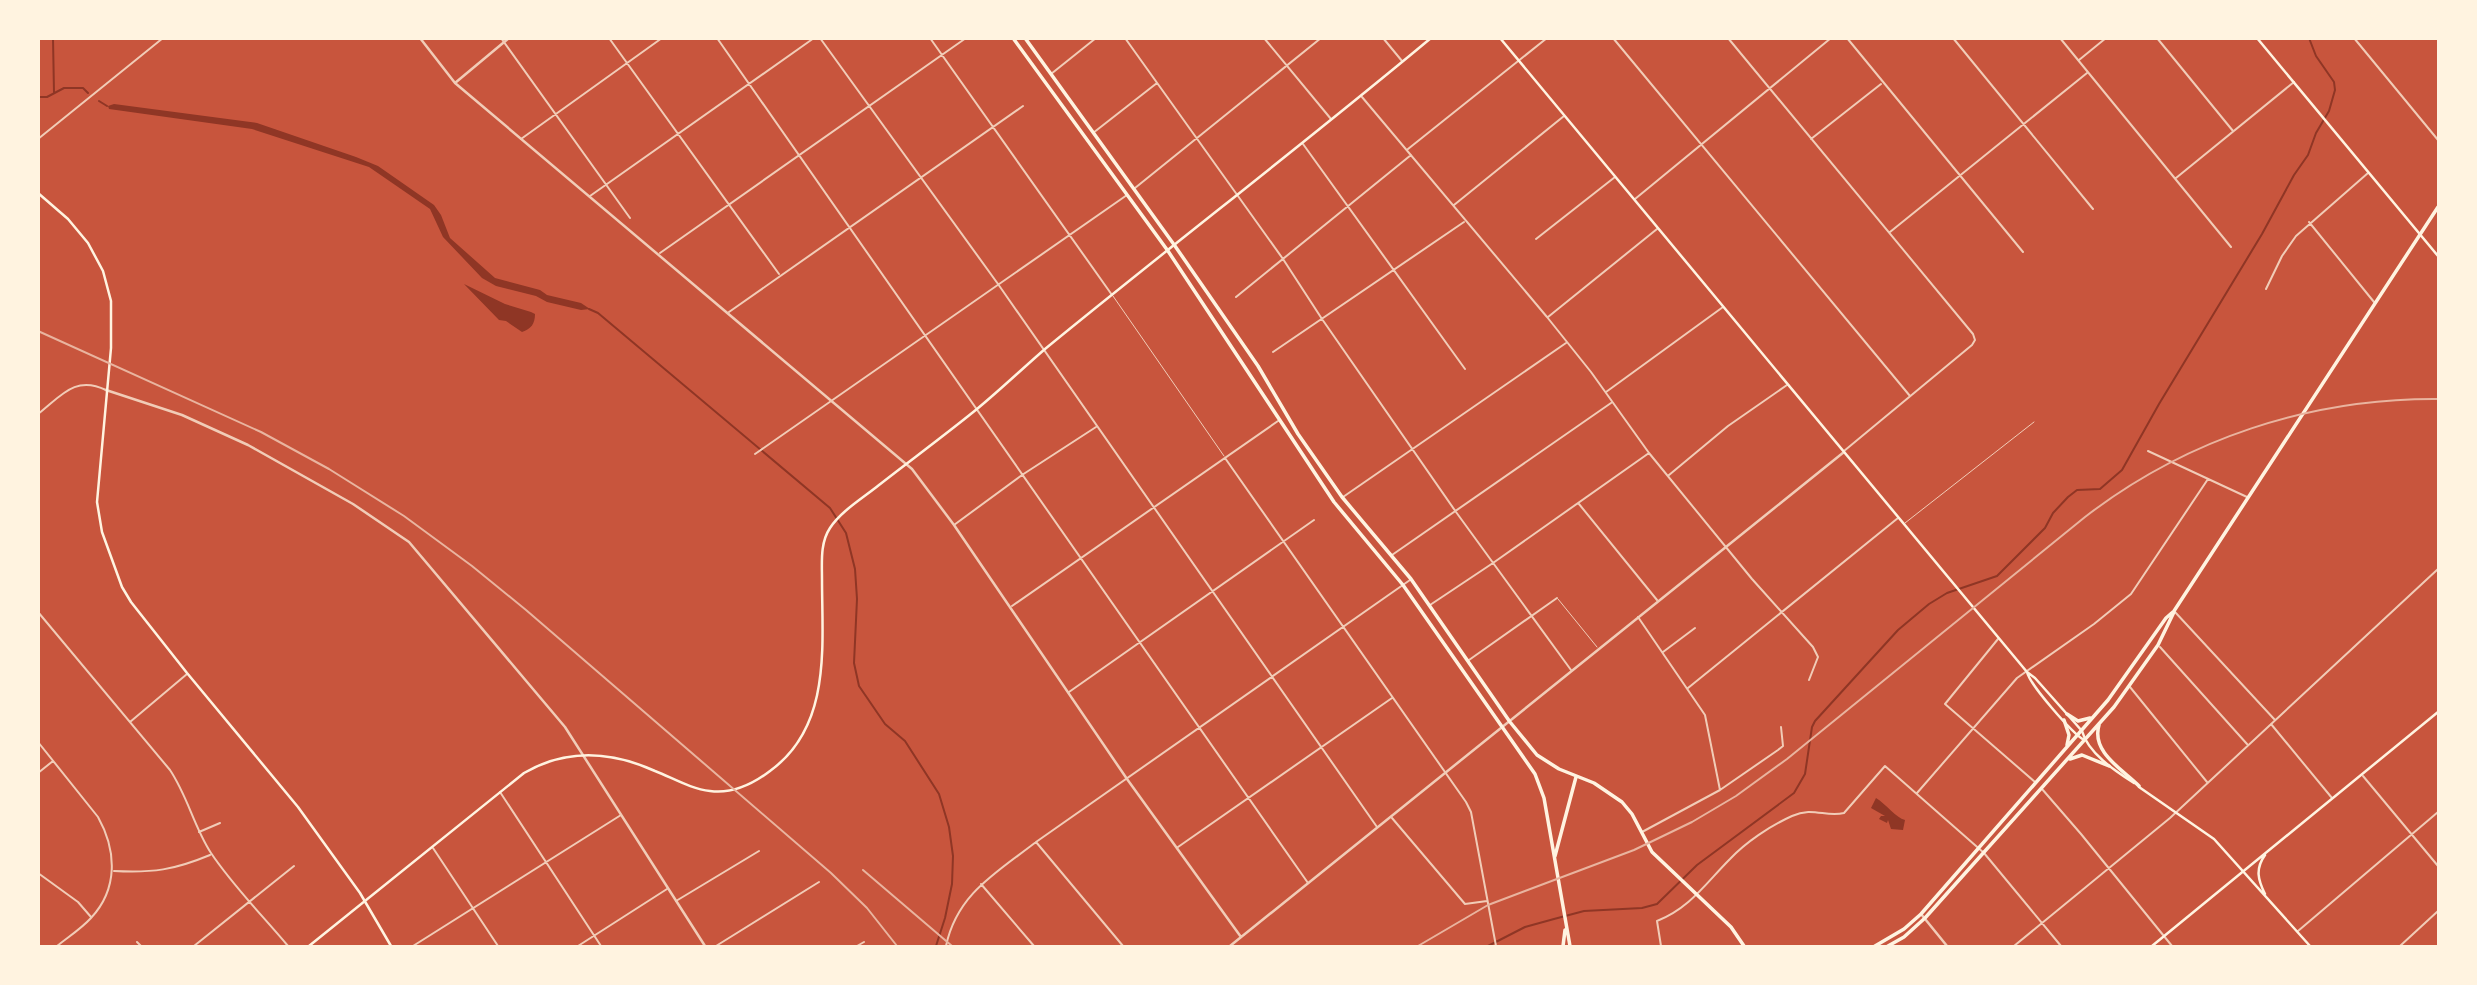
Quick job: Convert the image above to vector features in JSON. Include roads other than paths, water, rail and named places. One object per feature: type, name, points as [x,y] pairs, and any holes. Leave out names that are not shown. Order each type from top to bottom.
[{"type":"main road","points":[[1013,38],[1168,251],[1334,502],[1403,585],[1535,774],[1540,784],[1570,947]]},
{"type":"main road","points":[[1025,38],[1258,366],[1298,434],[1342,497],[1411,579],[1510,722],[1537,755],[1576,777],[1594,783],[1622,802],[1632,814],[1647,844],[1675,875],[1731,927],[1744,947]]},
{"type":"main road","points":[[309,947],[537,765],[558,757],[584,755],[631,762],[707,791],[733,790],[776,767],[804,733],[817,699],[822,668],[822,549],[831,527],[845,512],[978,408],[1044,351],[1431,38]]},
{"type":"main road","points":[[1500,38],[1903,524],[2027,671],[2067,714],[2081,731],[2084,740]]},
{"type":"main road","points":[[2258,38],[2438,257]]},
{"type":"main road","points":[[38,193],[75,226],[98,261],[111,301],[111,348],[97,495],[102,532],[122,587],[187,673],[298,807],[364,901],[391,947]]},
{"type":"main road","points":[[1888,947],[1903,937],[1984,853],[2130,687],[2158,645],[2174,611],[2438,207]]},
{"type":"main road","points":[[1875,947],[1923,916],[1979,847],[2095,715],[2166,618],[2174,611]]},
{"type":"main road","points":[[2027,671],[2030,680],[2077,736],[2109,766]]},
{"type":"main road","points":[[2152,947],[2438,712]]},
{"type":"main road","points":[[2067,714],[2081,721],[2095,715]]},
{"type":"main road","points":[[2064,720],[2069,735],[2064,750]]},
{"type":"main road","points":[[2100,722],[2096,736],[2100,748],[2139,786]]},
{"type":"main road","points":[[2065,762],[2081,755],[2109,766],[2214,839],[2310,947]]},
{"type":"main road","points":[[1554,859],[1576,777]]},
{"type":"main road","points":[[2266,897],[2260,884],[2258,868],[2269,850]]},
{"type":"main road","points":[[1563,947],[1565,925]]},
{"type":"street","points":[[38,139],[163,38]]},
{"type":"street","points":[[420,38],[455,83],[912,469],[954,525],[1176,849],[1241,937]]},
{"type":"street","points":[[501,38],[630,218]]},
{"type":"street","points":[[455,83],[509,38]]},
{"type":"street","points":[[609,38],[779,275]]},
{"type":"street","points":[[520,139],[662,38]]},
{"type":"street","points":[[717,38],[1309,884]]},
{"type":"street","points":[[590,196],[814,38]]},
{"type":"street","points":[[820,38],[998,284],[1377,828]]},
{"type":"street","points":[[930,38],[1113,296]]},
{"type":"street","points":[[659,255],[965,38]]},
{"type":"street","points":[[1051,74],[1096,38]]},
{"type":"street","points":[[1125,38],[1283,259],[1456,512],[1572,671]]},
{"type":"street","points":[[1264,38],[1331,120]]},
{"type":"street","points":[[1134,188],[1287,68],[1321,38]]},
{"type":"street","points":[[1383,38],[1403,62]]},
{"type":"street","points":[[1407,149],[1547,38]]},
{"type":"street","points":[[1612,38],[1911,397]]},
{"type":"street","points":[[1230,947],[1844,452],[1975,340],[1973,334],[1728,38]]},
{"type":"street","points":[[1847,38],[2023,252]]},
{"type":"street","points":[[1953,38],[2093,209]]},
{"type":"street","points":[[2060,38],[2231,247]]},
{"type":"street","points":[[2078,61],[2106,38]]},
{"type":"street","points":[[2157,38],[2234,131]]},
{"type":"street","points":[[2354,38],[2438,140]]},
{"type":"street","points":[[1634,200],[1831,39]]},
{"type":"street","points":[[1889,233],[2087,73]]},
{"type":"street","points":[[2175,179],[2294,82]]},
{"type":"street","points":[[1092,133],[1157,83]]},
{"type":"street","points":[[1811,140],[1882,83]]},
{"type":"street","points":[[1361,95],[1547,317],[1649,453],[1817,653],[1809,680]]},
{"type":"street","points":[[726,313],[1023,106]]},
{"type":"street","points":[[1453,206],[1565,115]]},
{"type":"street","points":[[1303,144],[1465,369]]},
{"type":"street","points":[[1236,297],[1411,155]]},
{"type":"street","points":[[2266,289],[2282,256],[2296,236],[2309,222],[2369,173]]},
{"type":"street","points":[[1536,239],[1615,177]]},
{"type":"street","points":[[755,454],[1127,195]]},
{"type":"street","points":[[1273,352],[1465,221]]},
{"type":"street","points":[[2309,222],[2375,303]]},
{"type":"street","points":[[1547,317],[1657,229]]},
{"type":"street","points":[[1605,392],[1723,307]]},
{"type":"street","points":[[1342,497],[1567,343]]},
{"type":"street","points":[[38,414],[77,384],[89,384],[182,415],[248,445],[353,504],[396,532],[420,553],[565,727],[705,947]]},
{"type":"street","points":[[1668,476],[1728,426],[1788,384]]},
{"type":"street","points":[[1391,555],[1611,403]]},
{"type":"street","points":[[1010,608],[1278,421]]},
{"type":"street","points":[[954,525],[1022,475],[1097,427]]},
{"type":"street","points":[[2148,451],[2248,498]]},
{"type":"street","points":[[1429,605],[1649,453]]},
{"type":"street","points":[[1225,458],[1471,812],[1496,947]]},
{"type":"street","points":[[1916,794],[2017,678],[2094,624],[2130,594],[2208,479]]},
{"type":"street","points":[[1578,503],[1658,601]]},
{"type":"street","points":[[1688,688],[1898,518]]},
{"type":"street","points":[[1068,693],[1314,520]]},
{"type":"street","points":[[2014,947],[2176,813],[2438,569]]},
{"type":"street","points":[[946,947],[950,930],[965,901],[981,884],[1036,842],[1411,579]]},
{"type":"street","points":[[1468,660],[1557,598]]},
{"type":"street","points":[[2174,611],[2275,720]]},
{"type":"street","points":[[38,612],[182,788],[199,832],[212,854],[288,947]]},
{"type":"street","points":[[1638,617],[1705,715],[1720,790]]},
{"type":"street","points":[[1662,652],[1695,628]]},
{"type":"street","points":[[1999,638],[1945,704],[2035,782]]},
{"type":"street","points":[[2158,645],[2248,745]]},
{"type":"street","points":[[130,722],[187,673]]},
{"type":"street","points":[[2130,687],[2208,783]]},
{"type":"street","points":[[1176,849],[1393,698]]},
{"type":"street","points":[[2272,724],[2332,799]]},
{"type":"street","points":[[1641,832],[1720,790],[1783,746],[1782,727]]},
{"type":"street","points":[[38,742],[99,817],[111,846],[113,871],[106,896],[91,918],[57,947]]},
{"type":"street","points":[[38,772],[54,760]]},
{"type":"street","points":[[1661,947],[1657,921],[1680,910],[1698,895],[1742,847],[1789,817],[1810,810],[1839,815],[1844,813],[1885,766],[1979,847],[2061,947]]},
{"type":"street","points":[[2362,775],[2438,866]]},
{"type":"street","points":[[2042,789],[2172,947]]},
{"type":"street","points":[[500,792],[601,947]]},
{"type":"street","points":[[2297,932],[2438,812]]},
{"type":"street","points":[[412,947],[622,814]]},
{"type":"street","points":[[1391,817],[1465,904],[1488,901]]},
{"type":"street","points":[[199,832],[220,823]]},
{"type":"street","points":[[1036,842],[1123,947]]},
{"type":"street","points":[[433,847],[498,947]]},
{"type":"street","points":[[676,901],[758,850]]},
{"type":"street","points":[[113,871],[150,872],[183,866],[212,854]]},
{"type":"street","points":[[194,947],[294,866]]},
{"type":"street","points":[[38,873],[78,902],[91,918]]},
{"type":"street","points":[[716,947],[819,882]]},
{"type":"street","points":[[981,884],[1034,947]]},
{"type":"street","points":[[578,947],[668,888]]},
{"type":"street","points":[[2400,947],[2438,911]]},
{"type":"street","points":[[1923,916],[1948,947]]},
{"type":"street","points":[[137,942],[141,947]]},
{"type":"street","points":[[857,947],[864,942]]},
{"type":"lane","points":[[1113,296],[1225,458]]},
{"type":"lane","points":[[1903,524],[2034,422]]},
{"type":"lane","points":[[1557,598],[1598,649]]},
{"type":"waterway","points":[[53,38],[54,93]]},
{"type":"waterway","points":[[1488,946],[1525,927],[1584,911],[1642,908],[1657,904],[1697,865],[1794,793],[1805,774],[1815,721],[1898,630],[1947,593],[1997,576],[2045,528],[2053,513],[2068,497],[2077,490],[2100,489],[2122,470],[2308,155],[2316,133],[2329,111],[2335,90],[2334,82],[2316,56],[2309,38]]},
{"type":"waterway","points":[[38,97],[47,97],[64,88],[83,88],[88,93]]},
{"type":"waterway","points":[[99,101],[107,106]]},
{"type":"waterway","points":[[589,309],[598,313],[830,508],[846,533],[855,569],[857,599],[854,663],[859,686],[885,724],[905,741],[939,794],[949,827],[953,856],[952,884],[936,946]]},
{"type":"railway","points":[[38,331],[261,432],[329,469],[404,516],[526,610],[831,873],[867,908],[897,946]]},
{"type":"railway","points":[[1418,946],[1488,905],[1634,850],[1692,822],[1736,796],[1787,759],[2085,517],[2124,489],[2165,466],[2207,445],[2251,428],[2297,415],[2343,406],[2438,399]]},
{"type":"railway","points":[[863,870],[952,946]]}]
